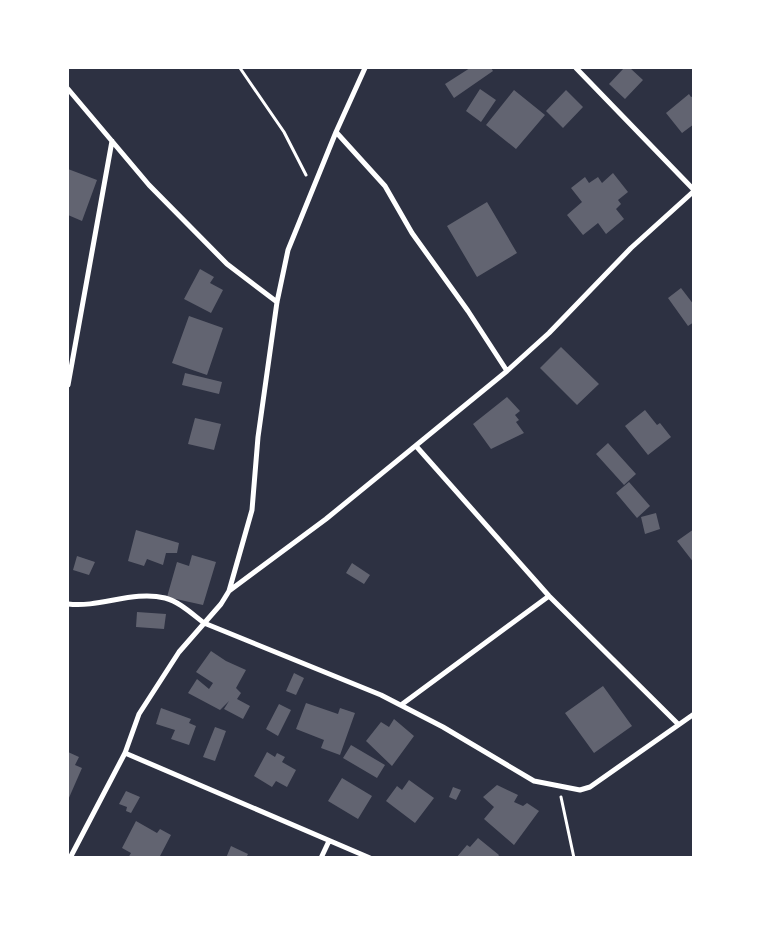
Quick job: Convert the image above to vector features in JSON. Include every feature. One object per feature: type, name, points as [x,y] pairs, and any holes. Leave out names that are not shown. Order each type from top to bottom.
[{"type":"street","points":[[78,858],[71,856],[125,752],[139,714],[179,652],[221,604],[229,591],[252,510],[258,437],[277,302],[288,250],[336,132],[366,68]]},
{"type":"street","points":[[229,591],[326,519],[507,371],[549,333],[631,248],[694,190],[576,68]]},
{"type":"street","points":[[68,89],[149,184],[227,264],[277,302]]},
{"type":"street","points":[[336,132],[384,186],[412,233],[468,311],[507,371]]},
{"type":"street","points":[[68,385],[112,141]]},
{"type":"street","points":[[416,446],[549,596],[678,724]]},
{"type":"street","points":[[68,604],[104,603],[147,596],[165,598],[182,606],[204,623],[381,695],[443,727],[534,781],[559,788],[580,790],[590,787],[694,714]]},
{"type":"street","points":[[402,706],[549,596]]},
{"type":"street","points":[[125,752],[370,858]]},
{"type":"street","points":[[321,858],[329,841]]},
{"type":"path","points":[[240,68],[284,132],[313,189]]},
{"type":"path","points":[[559,788],[574,858]]},
{"type":"building","points":[[470,68],[491,68],[493,71],[454,98],[445,84]]},
{"type":"building","points":[[624,68],[630,68],[643,80],[625,99],[609,84]]},
{"type":"building","points":[[480,89],[496,100],[481,122],[466,111]]},
{"type":"building","points":[[514,90],[545,115],[516,149],[486,125]]},
{"type":"building","points":[[566,90],[583,107],[563,128],[546,111]]},
{"type":"building","points":[[689,94],[691,97],[694,96],[694,124],[682,133],[666,113]]},
{"type":"building","points":[[68,169],[97,180],[82,221],[68,215]]},
{"type":"building","points":[[613,173],[628,192],[618,200],[621,204],[616,209],[624,219],[606,234],[598,223],[583,235],[567,215],[582,202],[571,188],[585,177],[589,183],[598,177],[602,183]]},
{"type":"building","points":[[487,202],[517,253],[477,277],[447,226]]},
{"type":"building","points":[[200,269],[214,277],[210,283],[223,290],[211,313],[184,299]]},
{"type":"building","points":[[681,288],[694,305],[694,322],[688,326],[668,298]]},
{"type":"building","points":[[189,316],[223,328],[207,375],[172,363]]},
{"type":"building","points":[[561,347],[599,384],[577,405],[540,368]]},
{"type":"building","points":[[185,373],[222,382],[219,394],[182,385]]},
{"type":"building","points":[[507,397],[520,411],[515,415],[519,420],[516,422],[524,433],[491,449],[473,424]]},
{"type":"building","points":[[645,410],[657,425],[660,423],[671,437],[648,455],[625,426]]},
{"type":"building","points":[[195,418],[221,424],[214,450],[188,444]]},
{"type":"building","points":[[608,443],[636,474],[624,485],[596,454]]},
{"type":"building","points":[[629,482],[650,506],[637,518],[616,493]]},
{"type":"building","points":[[656,513],[660,529],[645,534],[641,517]]},
{"type":"building","points":[[694,529],[694,563],[677,541]]},
{"type":"building","points":[[136,530],[179,543],[177,553],[166,553],[163,565],[147,559],[144,566],[128,561]]},
{"type":"building","points":[[192,555],[216,562],[203,605],[167,597],[177,562],[189,566]]},
{"type":"building","points":[[77,556],[95,562],[89,575],[73,570]]},
{"type":"building","points":[[352,563],[370,575],[364,584],[346,573]]},
{"type":"building","points":[[137,612],[166,614],[164,629],[136,627]]},
{"type":"building","points":[[211,651],[226,661],[246,670],[236,688],[241,693],[237,699],[250,706],[243,719],[224,709],[229,701],[220,710],[188,693],[197,679],[209,689],[213,683],[196,672]]},
{"type":"building","points":[[294,673],[304,678],[296,695],[286,691]]},
{"type":"building","points":[[603,686],[632,726],[594,753],[565,713]]},
{"type":"building","points":[[306,703],[338,714],[340,708],[355,713],[340,755],[321,748],[324,740],[296,729]]},
{"type":"building","points":[[279,704],[291,710],[278,736],[266,729]]},
{"type":"building","points":[[161,708],[191,719],[189,723],[196,726],[189,745],[171,739],[175,730],[156,724]]},
{"type":"building","points":[[394,719],[414,736],[392,766],[366,741],[381,722],[389,727]]},
{"type":"building","points":[[215,727],[226,731],[215,761],[203,757]]},
{"type":"building","points":[[351,745],[385,765],[377,778],[343,758]]},
{"type":"building","points":[[68,752],[79,757],[75,765],[82,768],[68,800]]},
{"type":"building","points":[[267,752],[275,757],[277,753],[285,757],[282,762],[296,770],[287,787],[276,781],[272,787],[254,776]]},
{"type":"building","points":[[342,778],[372,796],[358,819],[328,801]]},
{"type":"building","points":[[409,780],[434,798],[415,823],[386,801],[397,786],[402,790]]},
{"type":"building","points":[[497,785],[518,795],[514,802],[523,806],[527,803],[539,811],[514,845],[484,819],[494,807],[483,797]]},
{"type":"building","points":[[453,787],[461,790],[456,800],[449,797]]},
{"type":"building","points":[[126,791],[140,797],[131,813],[126,811],[127,807],[119,804]]},
{"type":"building","points":[[136,821],[157,833],[160,829],[171,835],[159,858],[128,858],[131,853],[122,848]]},
{"type":"building","points":[[478,838],[499,855],[497,858],[456,858],[467,845],[470,847]]},
{"type":"building","points":[[231,846],[248,854],[246,858],[226,858]]}]
